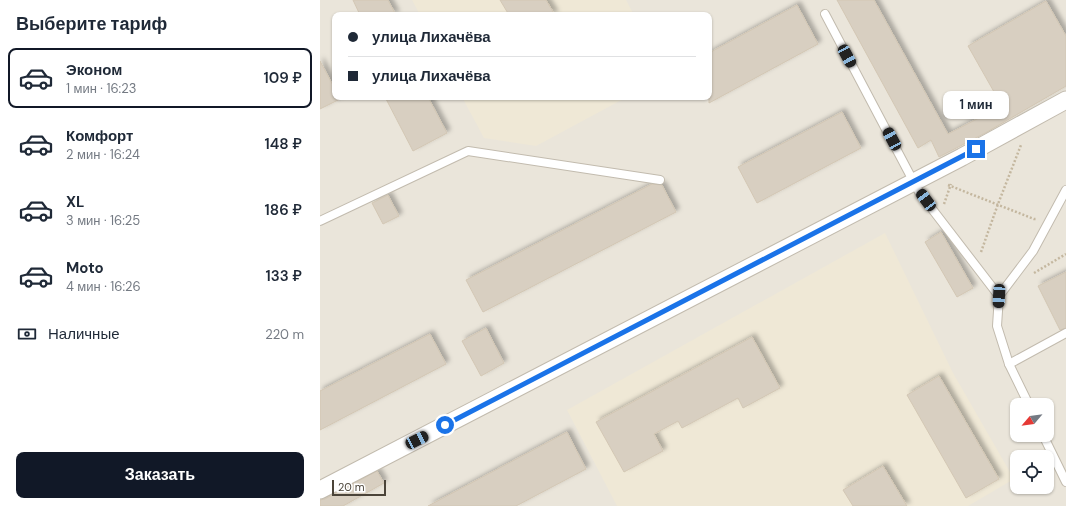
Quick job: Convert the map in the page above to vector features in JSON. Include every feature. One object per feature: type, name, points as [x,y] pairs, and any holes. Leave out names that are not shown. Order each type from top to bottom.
[{"type":"street","points":[[320,490],[962,157],[1066,100]]},
{"type":"lane","points":[[825,14],[920,178],[919,192],[999,296]]},
{"type":"lane","points":[[320,221],[468,151],[660,180]]},
{"type":"lane","points":[[1026,398],[1009,364],[997,326],[999,296],[1032,251],[1066,190]]},
{"type":"lane","points":[[1009,364],[1066,333]]},
{"type":"lane","points":[[1046,442],[1066,482]]},
{"type":"path","points":[[976,266],[998,204],[1031,120]]},
{"type":"path","points":[[939,218],[962,157]]},
{"type":"path","points":[[920,178],[951,186],[1034,219],[1051,218]]},
{"type":"shaded area","points":[[320,0],[1066,0],[1066,506],[320,506]]},
{"type":"shaded area","points":[[412,0],[626,0],[632,12],[418,12]]},
{"type":"shaded area","points":[[464,100],[621,100],[536,146],[484,138]]},
{"type":"shaded area","points":[[885,233],[953,373],[1010,472],[1010,481],[968,506],[617,506],[567,410]]},
{"type":"building","points":[[353,0],[388,0],[394,12],[359,12]]},
{"type":"building","points":[[500,0],[546,0],[553,12],[507,12]]},
{"type":"building","points":[[837,0],[874,0],[948,134],[1002,106],[968,46],[1046,1],[1066,36],[1066,86],[987,132],[939,157],[931,140],[918,148]]},
{"type":"building","points":[[797,5],[818,44],[709,103],[709,100],[712,100],[712,51]]},
{"type":"building","points":[[320,61],[332,83],[332,100],[338,100],[320,109]]},
{"type":"building","points":[[387,100],[430,100],[447,133],[413,151]]},
{"type":"building","points":[[842,112],[861,148],[757,203],[738,167]]},
{"type":"building","points":[[652,184],[662,185],[676,212],[483,312],[466,280]]},
{"type":"building","points":[[388,195],[399,216],[383,224],[372,203]]},
{"type":"building","points":[[941,232],[973,288],[957,297],[925,242]]},
{"type":"building","points":[[1066,272],[1066,328],[1060,330],[1038,286]]},
{"type":"building","points":[[486,328],[504,363],[481,376],[462,341]]},
{"type":"building","points":[[430,334],[446,364],[320,430],[320,391]]},
{"type":"building","points":[[752,337],[780,388],[743,408],[738,398],[682,428],[678,421],[654,434],[663,451],[624,472],[596,422]]},
{"type":"building","points":[[939,376],[999,479],[966,498],[907,395]]},
{"type":"building","points":[[567,432],[586,469],[516,506],[428,506]]},
{"type":"building","points":[[883,466],[907,506],[853,506],[843,490]]},
{"type":"building","points":[[377,471],[384,483],[343,506],[320,506],[320,500],[325,499]]},
{"type":"route","points":[[445,425],[976,149]]}]
